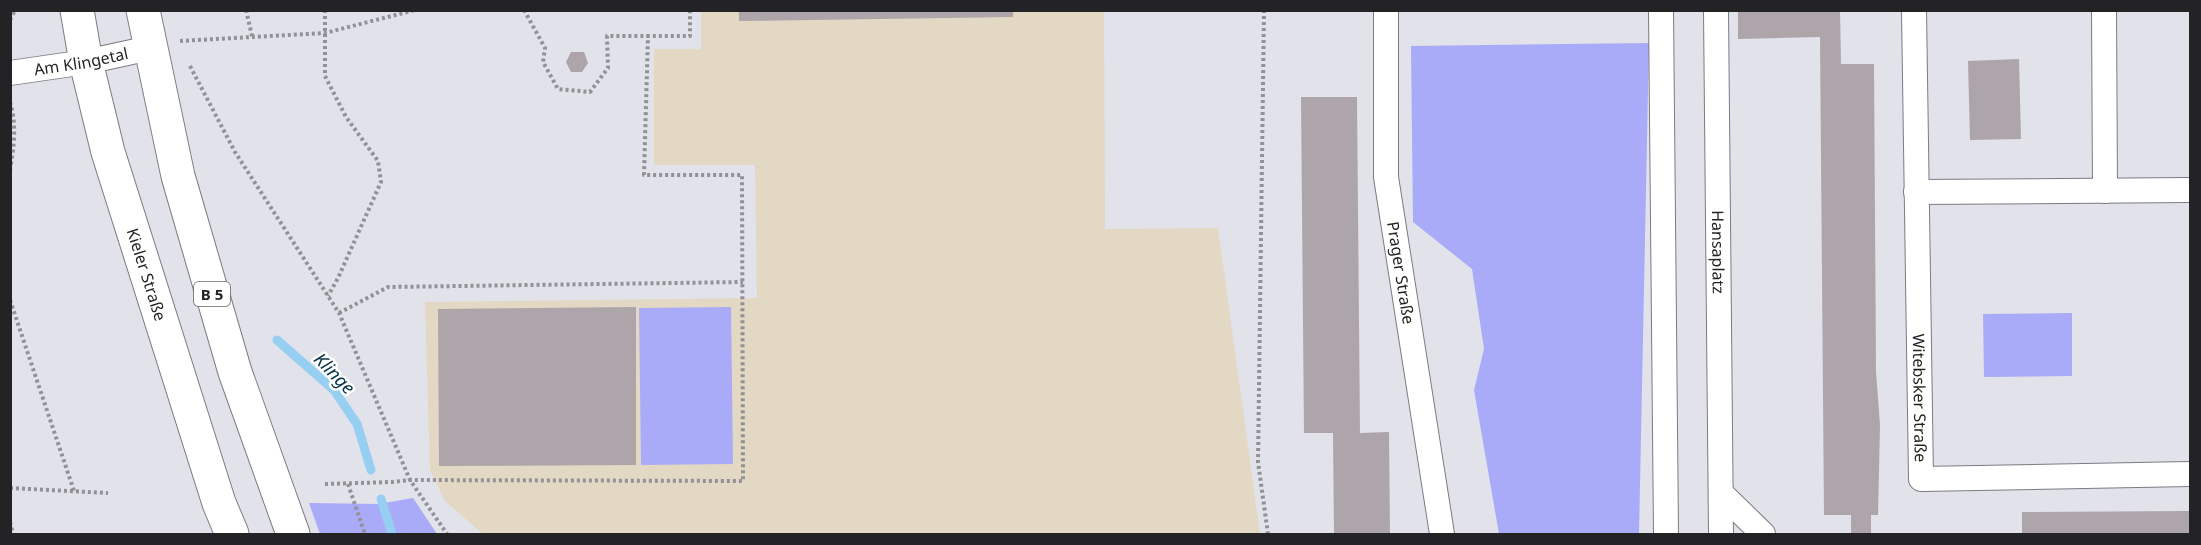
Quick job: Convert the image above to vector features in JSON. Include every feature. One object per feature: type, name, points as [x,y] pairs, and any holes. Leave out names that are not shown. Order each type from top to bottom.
[{"type":"main road","name":"Kieler Straße","points":[[77,10],[86,62],[108,152],[219,503],[232,534]]},
{"type":"main road","name":"B 5","points":[[143,10],[166,49],[178,176],[235,372],[293,534]]},
{"type":"street","name":"Prager Straße","points":[[1386,10],[1386,177],[1442,534]]},
{"type":"street","points":[[1661,10],[1666,534]]},
{"type":"street","name":"Hansaplatz","points":[[1716,10],[1720,534]]},
{"type":"street","name":"Witebsker Straße","points":[[1914,10],[1921,479],[2190,474]]},
{"type":"street","points":[[2104,10],[2105,191]]},
{"type":"street","name":"Am Klingetal","points":[[10,74],[166,49]]},
{"type":"street","points":[[1916,192],[2190,190]]},
{"type":"street","points":[[1721,493],[1763,534]]},
{"type":"path","points":[[10,20],[15,10]]},
{"type":"path","points":[[246,10],[252,36]]},
{"type":"path","points":[[325,10],[324,76],[346,117],[378,161],[381,182],[328,296]]},
{"type":"path","points":[[166,49],[176,41],[325,33],[415,10]]},
{"type":"path","points":[[524,10],[545,48],[543,62],[558,89],[590,92],[608,68],[607,36],[690,36],[690,10]]},
{"type":"path","points":[[1264,10],[1258,462],[1268,534]]},
{"type":"path","points":[[326,484],[410,480],[743,481],[742,175],[644,176],[648,36]]},
{"type":"path","points":[[186,59],[235,152],[339,314],[410,480],[447,534]]},
{"type":"path","points":[[10,102],[15,143],[10,170]]},
{"type":"path","points":[[339,314],[388,287],[743,282]]},
{"type":"path","points":[[10,300],[74,490]]},
{"type":"path","points":[[348,484],[365,534]]},
{"type":"path","points":[[10,488],[108,493]]},
{"type":"path","points":[[10,522],[13,534]]},
{"type":"shaded area","points":[[701,11],[1104,11],[1105,229],[1218,228],[1260,534],[483,534],[445,501],[430,470],[425,302],[757,298],[755,165],[654,165],[654,49],[701,49]]},
{"type":"shaded area","points":[[1649,43],[1639,534],[1499,534],[1474,390],[1484,349],[1472,269],[1413,222],[1411,46]]},
{"type":"shaded area","points":[[731,307],[733,464],[641,465],[639,308]]},
{"type":"shaded area","points":[[2072,313],[2072,376],[1984,377],[1983,314]]},
{"type":"shaded area","points":[[413,498],[437,534],[320,534],[309,503],[379,504]]},
{"type":"building","points":[[739,10],[1013,10],[1013,17],[739,21]]},
{"type":"building","points":[[1738,10],[1840,10],[1841,64],[1874,64],[1876,371],[1880,425],[1878,515],[1871,515],[1871,534],[1851,534],[1851,515],[1824,515],[1820,37],[1738,39]]},
{"type":"building","points":[[571,52],[584,52],[588,63],[582,72],[571,72],[566,62]]},
{"type":"building","points":[[2019,59],[2021,139],[1970,140],[1968,61]]},
{"type":"building","points":[[1301,97],[1357,97],[1360,433],[1389,432],[1390,534],[1334,534],[1333,433],[1304,433]]},
{"type":"building","points":[[636,307],[636,465],[439,466],[438,309]]},
{"type":"building","points":[[2190,511],[2190,534],[2022,534],[2022,512]]},
{"type":"waterway","name":"Klinge","points":[[277,340],[334,390],[357,424],[371,470]]},
{"type":"waterway","name":"Klinge","points":[[381,499],[392,534]]}]
